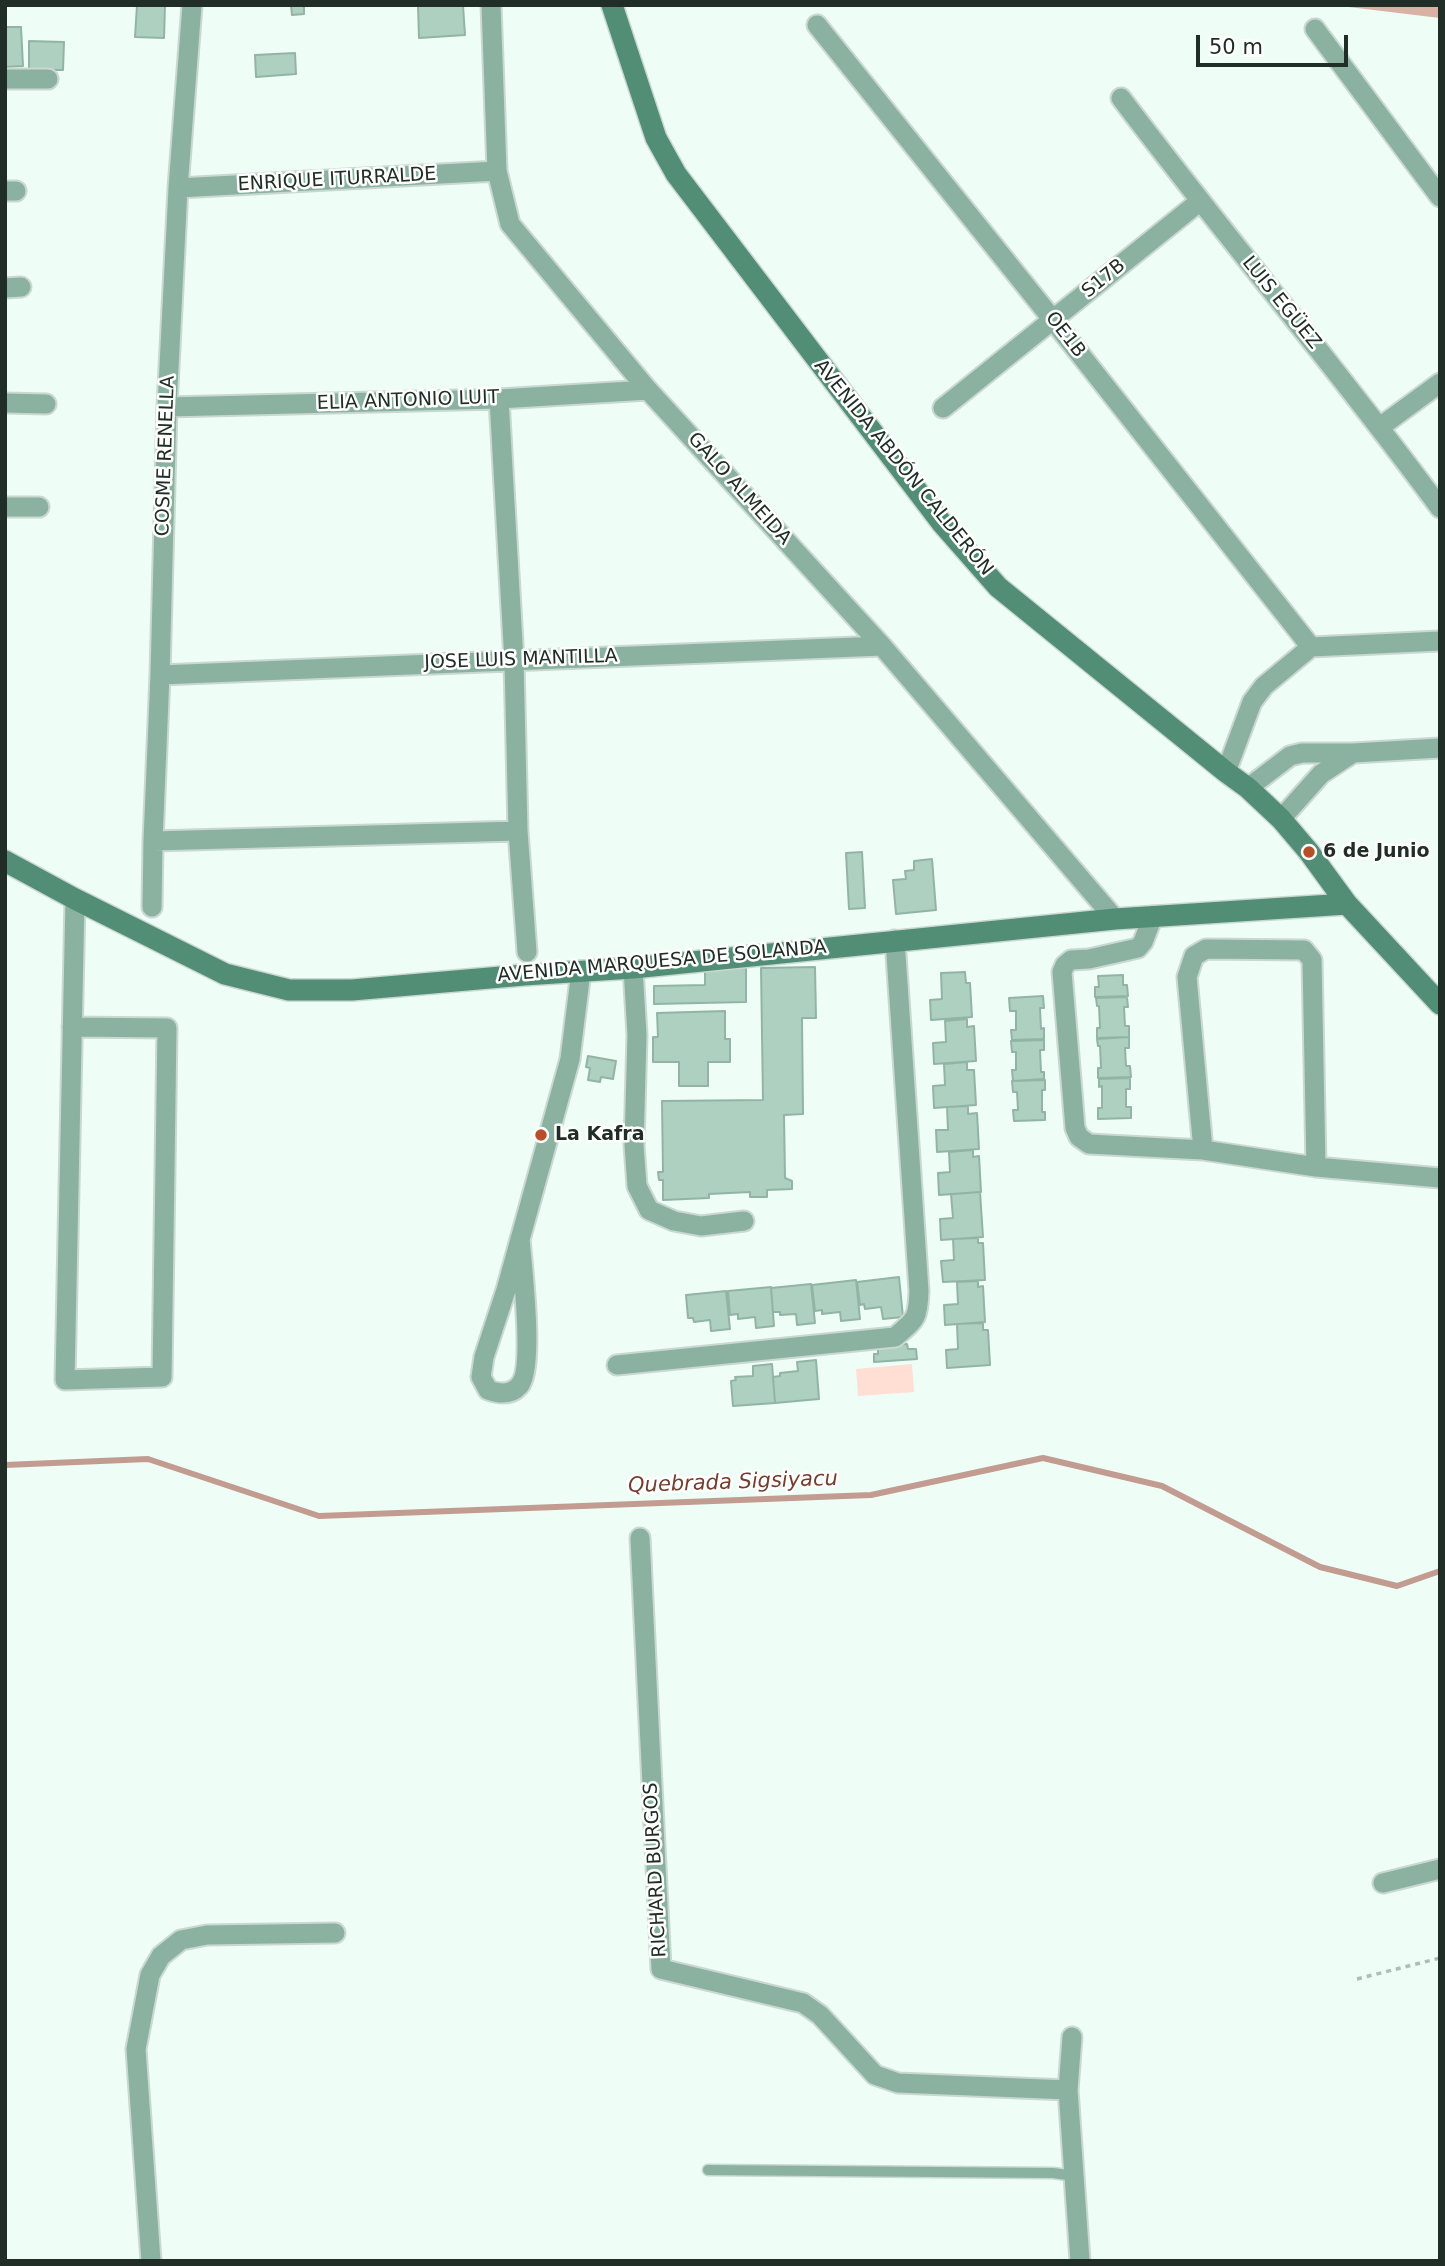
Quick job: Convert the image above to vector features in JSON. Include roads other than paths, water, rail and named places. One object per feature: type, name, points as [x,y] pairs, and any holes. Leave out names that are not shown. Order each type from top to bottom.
[{"type":"street","name":"COSME RENELLA","points":[[152,907],[167,407],[178,188],[192,5]]},
{"type":"street","name":"GALO ALMEIDA","points":[[491,5],[497,172],[510,223],[648,390],[882,646],[1115,919]]},
{"type":"street","name":"AVENIDA ABDÓN CALDERÓN","points":[[612,5],[656,138],[676,174],[941,522],[998,587],[1248,788],[1281,819],[1347,904],[1440,1004]]},
{"type":"street","name":"OE1B","points":[[817,25],[1311,648]]},
{"type":"street","points":[[1315,29],[1440,198]]},
{"type":"street","points":[[5,79],[48,79]]},
{"type":"street","name":"LUIS EGÜEZ","points":[[1121,98],[1199,202],[1380,426],[1440,508]]},
{"type":"street","name":"ENRIQUE ITURRALDE","points":[[178,188],[497,172]]},
{"type":"street","name":"S17B","points":[[943,408],[1199,202]]},
{"type":"street","points":[[1380,426],[1440,383]]},
{"type":"street","name":"ELIA ANTONIO LUIT","points":[[167,407],[499,399],[648,390]]},
{"type":"street","points":[[499,399],[514,661],[518,831],[527,952]]},
{"type":"street","points":[[5,403],[46,404]]},
{"type":"street","points":[[5,507],[39,507]]},
{"type":"street","points":[[1226,772],[1252,702],[1264,686],[1311,648],[1440,641]]},
{"type":"street","name":"JOSE LUIS MANTILLA","points":[[160,675],[882,646]]},
{"type":"street","points":[[1248,788],[1290,756],[1302,752],[1353,753],[1440,748]]},
{"type":"street","points":[[1281,819],[1321,774],[1353,753]]},
{"type":"street","points":[[153,841],[518,831]]},
{"type":"street","name":"AVENIDA MARQUESA DE SOLANDA","points":[[5,861],[225,974],[289,990],[352,990],[633,968],[1115,919],[1347,904]]},
{"type":"street","points":[[72,1027],[167,1028],[162,1377],[65,1380],[72,1027],[75,899]]},
{"type":"street","points":[[1153,916],[1138,948],[1089,959],[1071,960],[1062,972],[1075,1128],[1079,1137],[1089,1144],[1203,1150],[1316,1167],[1440,1178]]},
{"type":"street","points":[[617,1365],[895,1337],[918,1314],[919,1291],[895,940]]},
{"type":"street","points":[[1203,1150],[1187,977],[1194,956],[1206,949],[1304,950],[1312,960],[1316,1167]]},
{"type":"street","points":[[633,968],[636,1035],[634,1144],[637,1186],[649,1210],[674,1221],[701,1226],[744,1221]]},
{"type":"street","points":[[520,1238],[526,1308],[525,1372],[518,1388],[503,1394],[488,1390],[481,1377],[484,1357],[570,1059],[581,971]]},
{"type":"street","name":"RICHARD BURGOS","points":[[640,1538],[661,1969],[803,2003],[820,2015],[875,2075],[898,2082],[1068,2090]]},
{"type":"street","points":[[1383,1883],[1440,1869]]},
{"type":"street","points":[[150,2261],[136,2049],[150,1975],[161,1956],[181,1940],[207,1935],[335,1933]]},
{"type":"street","points":[[1072,2037],[1068,2090],[1080,2261]]},
{"type":"lane","points":[[708,2170],[1053,2173],[1074,2176]]},
{"type":"waterway","name":"Quebrada Sigsiyacu","points":[[5,1465],[148,1459],[319,1516],[871,1495],[1043,1458],[1162,1486],[1320,1567],[1397,1586],[1440,1571]]},
{"type":"place","name":"6 de Junio","points":[[1309,852]]},
{"type":"place","name":"La Kafra","points":[[541,1135]]}]
